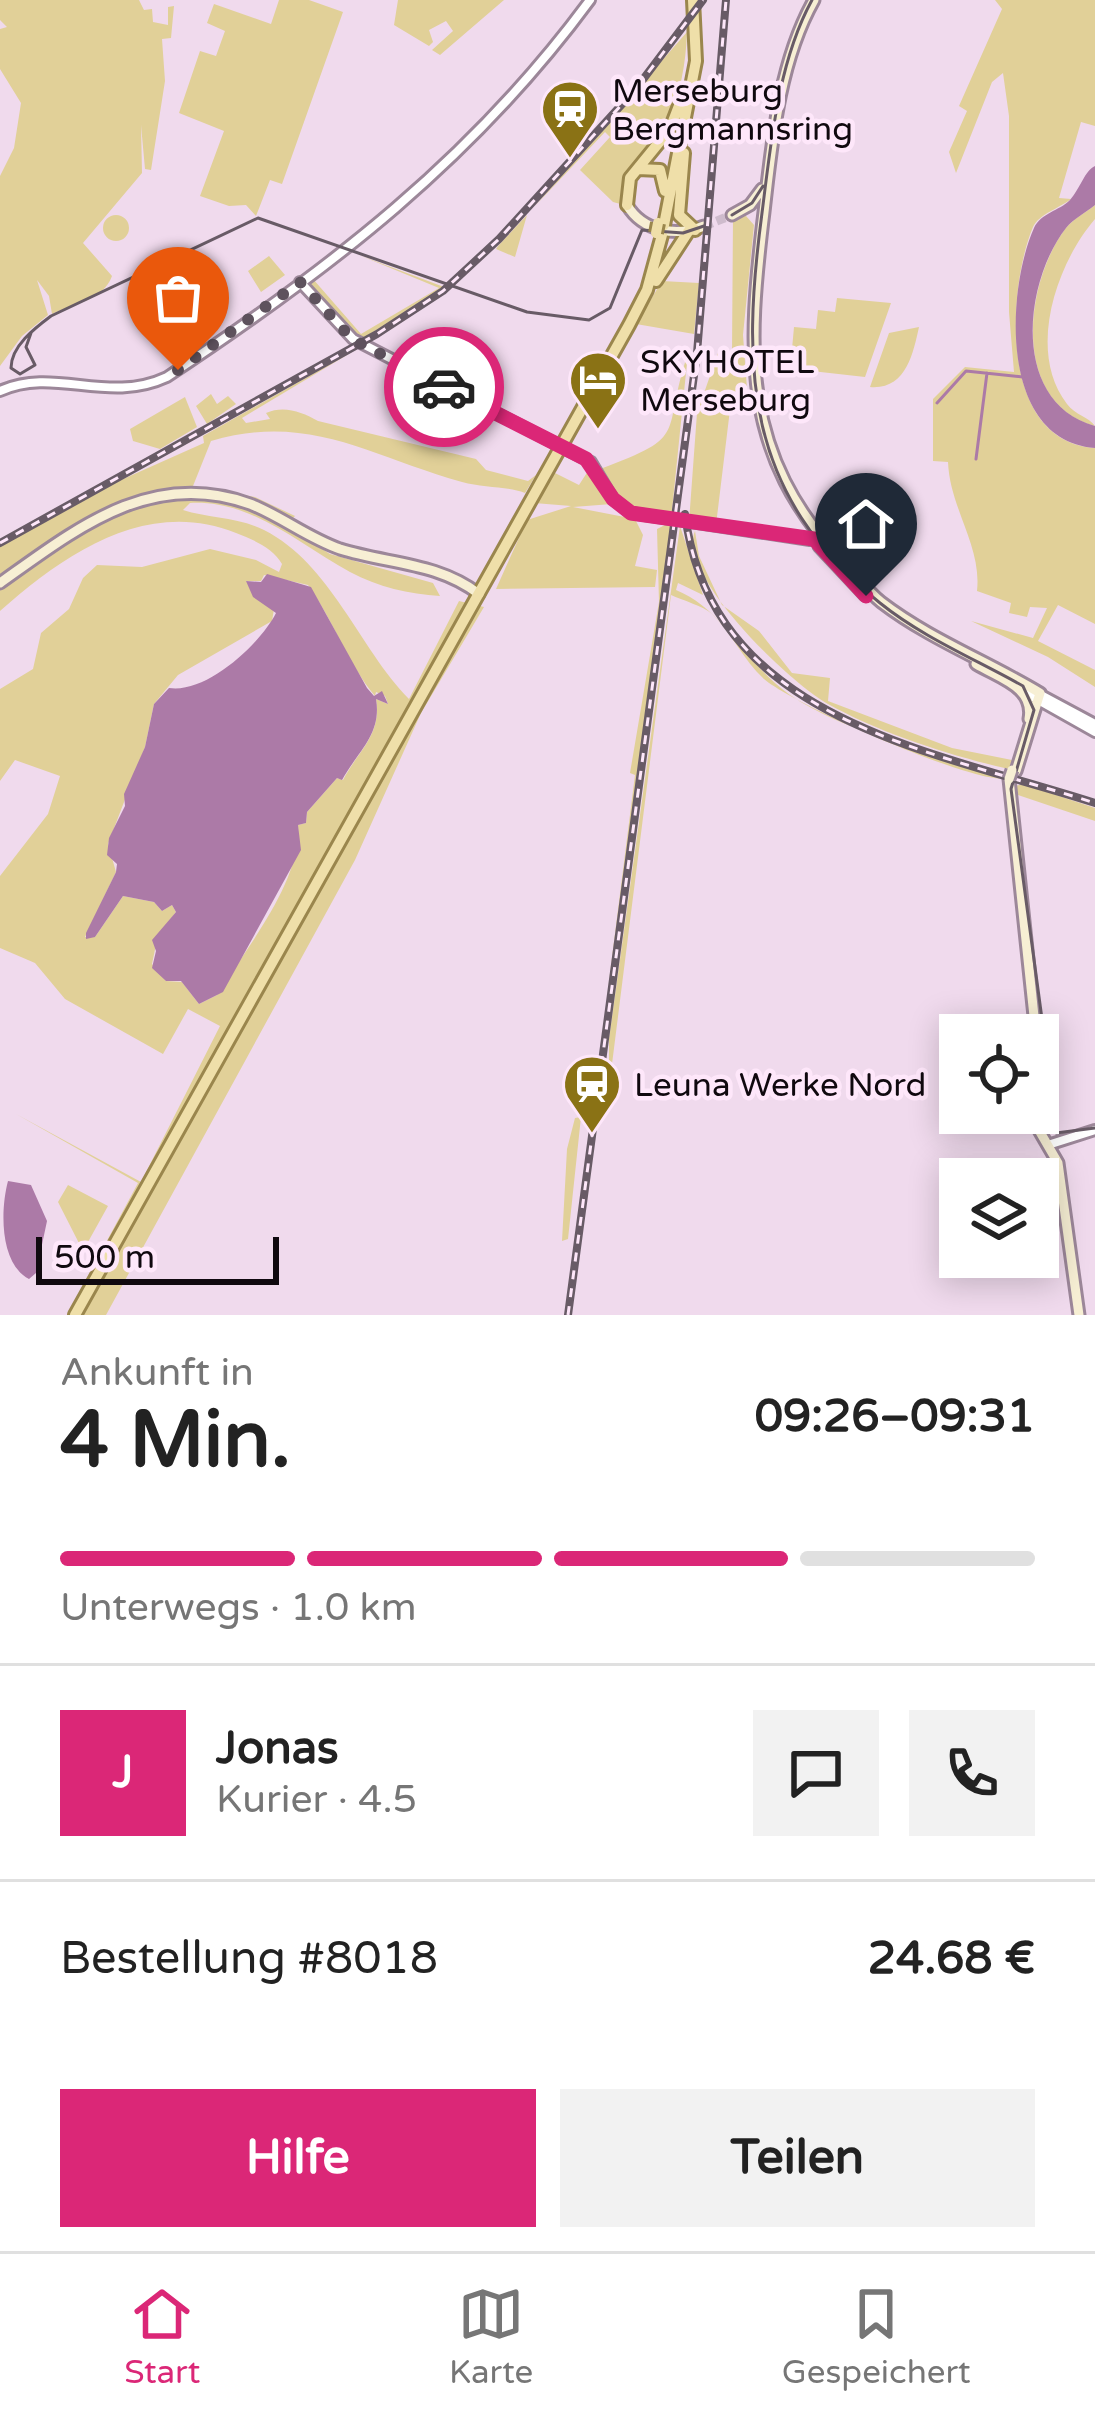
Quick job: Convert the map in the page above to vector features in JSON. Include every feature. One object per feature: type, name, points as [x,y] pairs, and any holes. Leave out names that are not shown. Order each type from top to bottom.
[{"type":"main road","points":[[477,592],[554,461],[632,308],[660,229],[692,47],[690,0]]},
{"type":"main road","points":[[643,298],[696,61],[690,0]]},
{"type":"main road","points":[[811,0],[787,47],[760,218],[748,344],[762,443],[782,491],[816,538],[879,608],[1024,692],[1031,712],[1008,796],[1034,1014]]},
{"type":"main road","points":[[686,87],[670,129],[636,170],[625,193],[627,205],[649,225],[696,229]]},
{"type":"main road","points":[[686,114],[679,211],[682,223],[696,229]]},
{"type":"main road","points":[[636,170],[648,165],[660,170],[665,191]]},
{"type":"main road","points":[[760,218],[732,215],[763,193]]},
{"type":"main road","points":[[75,1315],[643,298],[696,229]]},
{"type":"main road","points":[[0,583],[115,507],[148,497],[192,494],[251,505],[326,543],[430,568],[477,592]]},
{"type":"main road","points":[[816,538],[883,604],[1038,698],[1012,775]]},
{"type":"main road","points":[[1044,1134],[1051,1144],[1079,1315]]},
{"type":"street","points":[[0,391],[48,382],[108,392],[152,384],[384,222],[453,160],[590,0]]},
{"type":"street","points":[[300,282],[352,339],[574,453],[596,468],[618,504],[640,517],[816,538]]},
{"type":"street","points":[[554,461],[574,453]]},
{"type":"street","points":[[1024,692],[1095,728]]},
{"type":"street","points":[[1031,712],[1038,698]]},
{"type":"street","points":[[1051,1144],[1095,1127]]},
{"type":"shaded area","points":[[0,0],[139,0],[144,10],[152,9],[153,22],[168,25],[168,7],[174,6],[171,38],[162,39],[165,81],[151,170],[145,169],[141,125],[142,173],[83,243],[112,276],[95,296],[52,314],[49,296],[37,280],[48,315],[22,336],[0,366],[0,176],[14,148],[21,103],[0,69],[0,29],[7,27],[0,20]]},
{"type":"shaded area","points":[[279,0],[309,0],[343,12],[282,184],[270,180],[256,216],[246,205],[229,206],[200,196],[224,131],[179,113],[200,51],[216,56],[225,31],[207,23],[214,4],[271,24]]},
{"type":"shaded area","points":[[398,0],[504,0],[440,55],[432,50],[453,31],[446,21],[429,30],[433,42],[429,46],[394,25]]},
{"type":"shaded area","points":[[995,0],[1095,0],[1095,126],[1081,122],[1059,198],[1071,199],[1033,227],[1016,320],[1026,390],[1040,418],[1063,439],[1095,448],[1095,624],[1058,605],[1038,641],[1095,670],[1095,687],[1048,657],[971,621],[1033,638],[1047,608],[1030,607],[1027,617],[1009,613],[1011,603],[977,591],[975,558],[948,462],[933,461],[933,399],[965,367],[1014,372],[1009,312],[1009,116],[1003,73],[992,82],[956,173],[949,152],[967,111],[959,106],[1002,9]]},
{"type":"shaded area","points":[[687,32],[682,79],[672,113],[631,172],[624,205],[613,202],[580,170],[610,137],[605,132],[534,207]]},
{"type":"shaded area","points":[[1095,166],[1095,205],[1069,225],[1051,251],[1034,309],[1033,339],[1049,393],[1068,413],[1095,426],[1095,448],[1064,439],[1041,420],[1026,392],[1016,323],[1018,288],[1034,228],[1070,200]]},
{"type":"shaded area","points":[[1095,205],[1095,219],[1059,283],[1048,334],[1055,383],[1070,408],[1095,426],[1068,413],[1049,393],[1033,340],[1034,310],[1051,253],[1068,225]]},
{"type":"shaded area","points":[[116,215],[129,228],[116,241],[103,228]]},
{"type":"shaded area","points":[[527,215],[515,257],[496,249],[498,246]]},
{"type":"shaded area","points":[[746,216],[754,225],[743,335],[747,389],[732,393],[716,525],[689,522],[697,413],[718,353],[732,352],[733,218]]},
{"type":"shaded area","points":[[359,255],[444,287],[362,339],[333,316],[310,286],[313,279],[361,334],[439,288]]},
{"type":"shaded area","points":[[269,256],[285,275],[261,292],[248,271]]},
{"type":"shaded area","points":[[662,281],[699,283],[694,334],[636,324]]},
{"type":"shaded area","points":[[837,298],[891,303],[865,377],[776,367],[778,348],[792,349],[794,327],[816,329],[818,310],[835,312]]},
{"type":"shaded area","points":[[919,327],[900,376],[892,383],[870,387],[889,333]]},
{"type":"shaded area","points":[[357,349],[242,418],[246,423],[270,419],[266,413],[273,411],[293,411],[476,459],[486,470],[528,481],[536,475],[525,493],[462,482],[310,435],[246,433],[211,441],[193,486],[255,497],[295,516],[285,526],[330,554],[433,583],[440,596],[383,586],[255,516],[213,504],[190,503],[183,510],[254,526],[287,545],[326,585],[409,699],[459,601],[484,607],[421,713],[355,860],[106,1315],[67,1315],[138,1183],[16,1114],[141,1182],[220,1026],[188,1009],[163,1054],[65,999],[35,963],[0,948],[0,876],[48,814],[60,776],[15,760],[0,781],[0,689],[33,669],[41,633],[69,609],[83,578],[97,565],[142,567],[210,549],[256,560],[279,572],[282,564],[256,542],[203,524],[140,527],[80,551],[0,611],[0,547],[121,480],[204,443],[203,436]],"holes":[[[264,575],[308,585],[365,683],[375,696],[376,692],[385,696],[388,704],[376,699],[375,723],[367,742],[343,780],[337,778],[307,812],[306,823],[298,825],[291,868],[270,913],[217,995],[199,1004],[182,982],[166,981],[152,964],[158,935],[176,912],[172,905],[162,911],[154,902],[123,896],[95,937],[85,937],[116,872],[108,844],[145,747],[154,704],[178,675],[272,621],[274,609],[246,581],[261,581]]]},
{"type":"shaded area","points":[[688,353],[671,520],[628,505],[600,469],[661,440],[672,418]]},
{"type":"shaded area","points":[[211,394],[217,404],[228,396],[236,404],[207,424],[196,406]]},
{"type":"shaded area","points":[[185,397],[197,427],[160,449],[133,441],[130,429]]},
{"type":"shaded area","points":[[590,468],[612,504],[573,507],[635,519],[643,535],[635,566],[657,570],[655,587],[496,589],[527,520],[571,506],[534,503],[553,472],[579,485]]},
{"type":"shaded area","points":[[671,526],[608,989],[635,775],[630,773],[659,602],[657,529]]},
{"type":"shaded area","points":[[680,526],[703,595],[678,583],[676,590],[711,613],[671,595],[609,1088],[609,1039]]},
{"type":"shaded area","points":[[695,531],[699,556],[720,601],[694,550]]},
{"type":"shaded area","points":[[267,574],[311,587],[367,688],[374,696],[382,691],[388,704],[376,699],[375,722],[367,742],[342,780],[337,778],[307,812],[306,823],[298,825],[301,850],[223,992],[199,1004],[181,981],[166,981],[152,968],[156,951],[152,940],[176,912],[172,905],[162,911],[154,902],[123,896],[95,937],[86,939],[86,933],[116,872],[117,864],[107,855],[109,838],[145,747],[154,704],[169,688],[184,688],[216,675],[258,638],[276,613],[253,597],[246,581],[261,582]]},
{"type":"shaded area","points":[[725,607],[759,631],[792,673],[830,678],[828,701],[952,748],[1012,760],[1009,769],[916,742],[828,704],[788,674]]},
{"type":"shaded area","points":[[716,618],[774,683],[799,700],[764,679]]},
{"type":"shaded area","points":[[852,726],[896,742],[1006,778],[961,770]]},
{"type":"shaded area","points":[[1023,784],[1095,808],[1095,821],[1018,795],[1015,786]]},
{"type":"shaded area","points":[[581,1117],[568,1239],[562,1241],[567,1149],[575,1118]]},
{"type":"shaded area","points":[[8,1181],[31,1185],[47,1221],[36,1273],[29,1279],[12,1262],[5,1236]]},
{"type":"shaded area","points":[[68,1185],[108,1206],[83,1251],[58,1202]]},
{"type":"waterway","points":[[937,403],[966,371],[1023,377]]},
{"type":"waterway","points":[[976,459],[987,373]]},
{"type":"tunnel","points":[[704,226],[732,215]]},
{"type":"tram line","points":[[812,0],[784,76],[762,213],[753,325],[762,426],[778,473],[802,518],[835,561],[896,615],[1023,686],[1034,710],[1011,789],[1041,1014]]},
{"type":"tram line","points":[[732,215],[752,203],[763,186]]},
{"type":"tram line","points":[[31,333],[26,347],[35,365],[20,374],[11,368],[15,352],[25,338],[51,316],[258,218],[527,312],[589,320],[610,308],[642,230],[683,233],[704,226]]},
{"type":"tram line","points":[[1059,1133],[1095,1128]]},
{"type":"railway","points":[[0,543],[377,334],[443,291],[499,239],[635,90],[703,0]]},
{"type":"railway","points":[[568,1315],[697,353],[726,0]]},
{"type":"railway","points":[[685,514],[703,583],[737,639],[783,682],[838,716],[900,743],[1095,803]]},
{"type":"way so far","points":[[178,370],[300,282],[352,339],[444,387]]},
{"type":"place","name":"Merseburg Bergmannsring","points":[[570,160]]},
{"type":"place","name":"SKYHOTEL Merseburg","points":[[598,431]]},
{"type":"place","name":"Leuna Werke Nord","points":[[592,1135]]},
{"type":"route","points":[[444,387],[586,459],[613,499],[631,513],[814,539],[866,596]]}]
